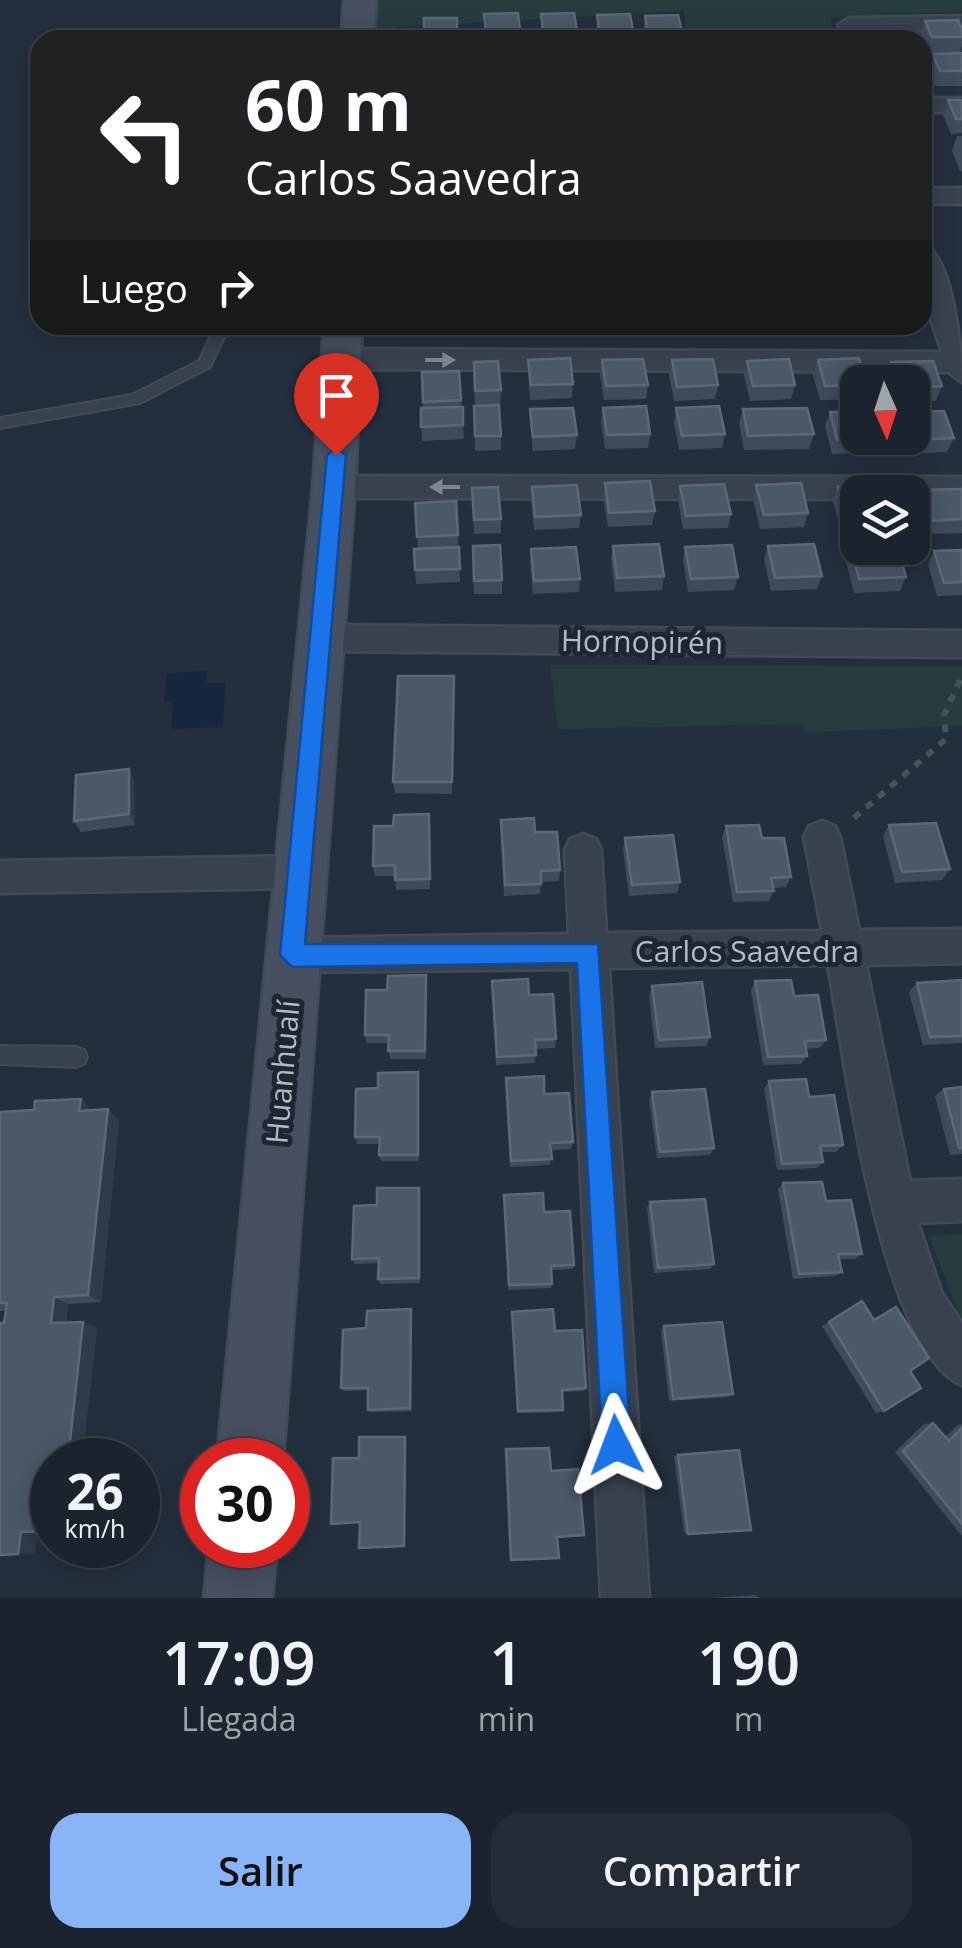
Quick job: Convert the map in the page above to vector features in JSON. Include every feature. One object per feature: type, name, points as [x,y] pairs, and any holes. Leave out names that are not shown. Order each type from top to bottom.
[{"type":"street","points":[[358,30],[360,0]]},
{"type":"street","points":[[876,30],[962,23]]},
{"type":"street","points":[[932,105],[962,105]]},
{"type":"street","points":[[932,196],[962,196]]},
{"type":"street","points":[[343,342],[961,367],[948,293],[932,268]]},
{"type":"street","name":"Huanhualí","points":[[252,1438],[334,487],[343,342]]},
{"type":"street","points":[[334,487],[962,488]]},
{"type":"street","name":"Hornopirén","points":[[321,638],[962,644]]},
{"type":"street","points":[[822,836],[902,1249],[926,1306],[962,1363]]},
{"type":"street","points":[[583,850],[625,1598]]},
{"type":"street","points":[[0,877],[298,872]]},
{"type":"street","name":"Carlos Saavedra","points":[[292,955],[845,951],[962,946]]},
{"type":"street","points":[[892,1203],[962,1200]]},
{"type":"street","points":[[238,1598],[241,1568]]},
{"type":"lane","points":[[0,424],[135,399],[205,364],[218,335]]},
{"type":"lane","points":[[0,1055],[77,1057]]},
{"type":"path","points":[[822,836],[846,824],[946,739],[944,716],[962,675]]},
{"type":"green space","points":[[377,0],[962,0],[962,11],[831,17],[832,30],[687,30],[683,11],[376,30]]},
{"type":"green space","points":[[550,665],[962,666],[962,726],[805,732],[803,724],[558,729]]},
{"type":"green space","points":[[962,1234],[962,1323],[929,1235]]},
{"type":"water","points":[[207,671],[207,683],[225,683],[223,727],[171,729],[173,703],[164,703],[167,673]]},
{"type":"building","points":[[518,13],[520,30],[486,30],[484,14]]},
{"type":"building","points":[[574,13],[577,30],[543,30],[541,14]]},
{"type":"building","points":[[630,14],[633,30],[600,30],[597,15]]},
{"type":"building","points":[[678,15],[682,30],[648,30],[645,16]]},
{"type":"building","points":[[424,18],[457,18],[457,29],[424,29]]},
{"type":"building","points":[[958,20],[962,37],[932,37],[925,21]]},
{"type":"building","points":[[962,53],[962,71],[940,71],[932,54]]},
{"type":"building","points":[[948,100],[962,100],[962,119],[956,119]]},
{"type":"building","points":[[570,358],[573,384],[531,385],[528,360]]},
{"type":"building","points":[[859,358],[861,365],[840,365],[840,386],[825,386],[818,360]]},
{"type":"building","points":[[643,359],[648,385],[606,386],[602,360]]},
{"type":"building","points":[[713,359],[718,385],[677,387],[672,360]]},
{"type":"building","points":[[789,359],[795,385],[753,386],[747,361]]},
{"type":"building","points":[[498,361],[501,390],[475,391],[474,362]]},
{"type":"building","points":[[933,361],[942,386],[930,387],[930,365],[891,362]]},
{"type":"building","points":[[459,371],[461,400],[423,402],[422,372]]},
{"type":"building","points":[[499,405],[501,436],[475,436],[474,406]]},
{"type":"building","points":[[646,406],[650,434],[607,435],[603,408]]},
{"type":"building","points":[[719,406],[725,434],[682,436],[676,408]]},
{"type":"building","points":[[463,407],[463,425],[421,427],[421,408]]},
{"type":"building","points":[[573,408],[577,435],[533,437],[530,409]]},
{"type":"building","points":[[807,408],[814,434],[748,436],[743,409]]},
{"type":"building","points":[[930,411],[944,411],[954,438],[930,439]]},
{"type":"building","points":[[830,412],[840,412],[840,440],[837,440]]},
{"type":"building","points":[[650,481],[655,511],[609,513],[605,483]]},
{"type":"building","points":[[801,483],[808,513],[764,515],[756,485]]},
{"type":"building","points":[[724,484],[731,514],[686,516],[680,486]]},
{"type":"building","points":[[577,485],[581,515],[535,517],[532,487]]},
{"type":"building","points":[[498,487],[501,519],[474,520],[472,488]]},
{"type":"building","points":[[962,489],[962,519],[930,521],[930,490]]},
{"type":"building","points":[[456,501],[458,535],[417,537],[415,503]]},
{"type":"building","points":[[659,544],[664,576],[617,578],[613,546]]},
{"type":"building","points":[[814,544],[822,576],[775,578],[768,546]]},
{"type":"building","points":[[500,545],[502,580],[474,581],[473,546]]},
{"type":"building","points":[[732,545],[738,577],[691,579],[685,547]]},
{"type":"building","points":[[459,547],[460,569],[415,570],[414,549]]},
{"type":"building","points":[[576,547],[580,579],[534,581],[531,549]]},
{"type":"building","points":[[962,550],[962,582],[944,583],[934,551]]},
{"type":"building","points":[[856,565],[903,565],[906,577],[859,579]]},
{"type":"building","points":[[398,676],[454,676],[452,782],[393,782]]},
{"type":"building","points":[[129,769],[129,814],[74,821],[76,775]]},
{"type":"building","points":[[429,814],[430,879],[395,880],[395,865],[373,866],[374,826],[393,826],[394,815]]},
{"type":"building","points":[[534,818],[535,832],[557,832],[560,870],[541,871],[541,884],[505,885],[501,820]]},
{"type":"building","points":[[936,823],[950,869],[902,872],[889,825]]},
{"type":"building","points":[[759,825],[762,838],[784,838],[791,877],[771,878],[774,891],[737,892],[726,826]]},
{"type":"building","points":[[673,835],[680,882],[632,885],[625,838]]},
{"type":"building","points":[[426,975],[425,1051],[388,1051],[389,1035],[365,1035],[366,990],[387,990],[388,976]]},
{"type":"building","points":[[528,979],[529,995],[553,994],[556,1039],[535,1040],[536,1055],[497,1057],[492,981]]},
{"type":"building","points":[[791,980],[794,996],[818,995],[826,1040],[805,1041],[807,1056],[768,1057],[755,981]]},
{"type":"building","points":[[962,980],[962,1036],[930,1037],[917,983]]},
{"type":"building","points":[[702,982],[710,1037],[659,1040],[652,986]]},
{"type":"building","points":[[418,1072],[418,1155],[379,1155],[380,1137],[355,1137],[356,1089],[378,1088],[378,1073]]},
{"type":"building","points":[[544,1076],[544,1094],[569,1093],[573,1142],[550,1143],[552,1159],[511,1161],[506,1078]]},
{"type":"building","points":[[806,1079],[809,1097],[834,1095],[843,1145],[820,1146],[823,1162],[782,1164],[769,1081]]},
{"type":"building","points":[[962,1087],[962,1148],[959,1148],[944,1089]]},
{"type":"building","points":[[705,1089],[714,1148],[660,1152],[652,1092]]},
{"type":"building","points":[[81,1099],[79,1111],[108,1109],[88,1295],[54,1297],[51,1323],[83,1322],[70,1438],[30,1438],[30,1532],[21,1532],[18,1554],[0,1555],[0,1323],[4,1323],[7,1303],[0,1303],[0,1112],[34,1110],[35,1101]]},
{"type":"building","points":[[822,1182],[826,1201],[851,1200],[862,1254],[838,1254],[842,1272],[799,1274],[783,1183]]},
{"type":"building","points":[[377,1188],[419,1188],[419,1278],[378,1279],[379,1258],[352,1259],[354,1206],[377,1205]]},
{"type":"building","points":[[543,1193],[544,1212],[570,1211],[574,1265],[551,1266],[552,1284],[509,1285],[504,1195]]},
{"type":"building","points":[[705,1199],[714,1264],[658,1268],[650,1202]]},
{"type":"building","points":[[862,1301],[874,1320],[896,1307],[929,1358],[910,1371],[921,1388],[884,1411],[829,1322]]},
{"type":"building","points":[[411,1309],[410,1408],[368,1410],[368,1388],[341,1388],[343,1330],[366,1328],[367,1311]]},
{"type":"building","points":[[553,1309],[555,1331],[582,1330],[586,1388],[562,1390],[563,1410],[518,1411],[512,1312]]},
{"type":"building","points":[[722,1322],[733,1394],[673,1399],[664,1326]]},
{"type":"building","points":[[933,1423],[949,1441],[962,1428],[962,1524],[903,1451]]},
{"type":"building","points":[[359,1437],[405,1437],[404,1546],[359,1548],[360,1522],[331,1524],[333,1458],[359,1458]]},
{"type":"building","points":[[549,1448],[551,1471],[578,1469],[584,1535],[557,1537],[559,1558],[511,1560],[506,1449]]},
{"type":"building","points":[[739,1450],[751,1530],[688,1534],[678,1455]]},
{"type":"route","points":[[336,455],[292,955],[589,952],[616,1445]]}]
